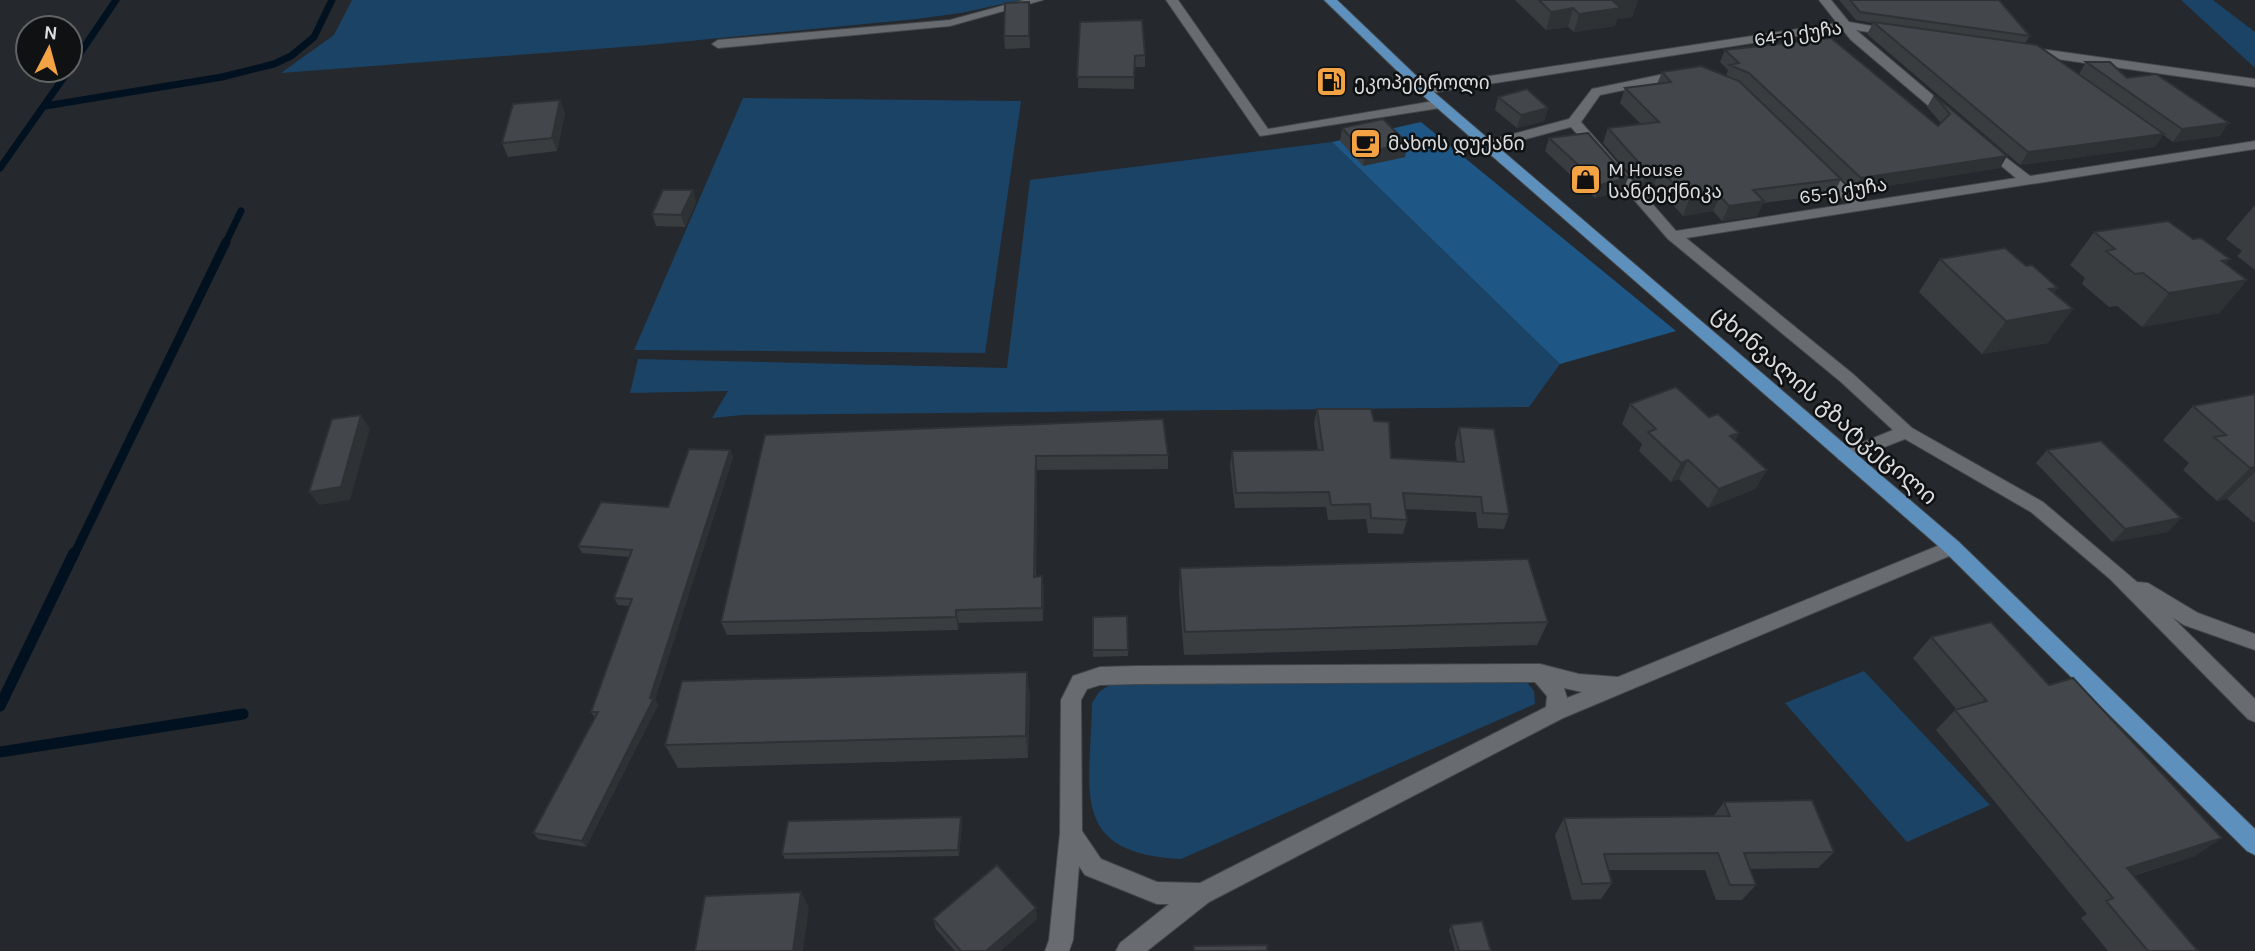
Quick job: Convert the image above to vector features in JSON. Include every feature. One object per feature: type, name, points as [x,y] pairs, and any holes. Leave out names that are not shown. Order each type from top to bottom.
[{"type":"main road","name":"ცხინვალის გზატკეცილი","points":[[1330,0],[1424,90],[1952,547],[2255,844]]},
{"type":"street","points":[[718,44],[950,23],[1037,0]]},
{"type":"street","points":[[1172,0],[1265,133],[1440,104]]},
{"type":"street","points":[[1825,0],[1855,37],[1956,121]]},
{"type":"street","name":"64-ე ქუჩა","points":[[1424,90],[1844,25],[1899,33]]},
{"type":"street","points":[[2007,48],[2255,83]]},
{"type":"street","points":[[2034,52],[2057,68]]},
{"type":"street","points":[[1488,145],[1574,122],[1596,92],[1685,74],[1660,53]]},
{"type":"street","points":[[1574,122],[1673,236],[1847,378],[1906,432],[2037,507],[2117,574],[2255,713]]},
{"type":"street","points":[[1976,138],[2027,181]]},
{"type":"street","name":"65-ე ქუჩა","points":[[1673,236],[2027,181],[2176,152],[2255,145]]},
{"type":"street","points":[[1812,162],[1858,207]]},
{"type":"street","points":[[1845,456],[1906,432]]},
{"type":"street","points":[[1128,951],[1201,894],[1556,712],[1952,547]]},
{"type":"street","points":[[2117,574],[2191,619],[2255,642]]},
{"type":"street","points":[[1057,951],[1061,940],[1071,833],[1071,700],[1080,682],[1100,676],[1136,675],[1540,673],[1579,683],[1622,685]]},
{"type":"street","points":[[1540,673],[1558,694],[1556,712]]},
{"type":"street","points":[[1071,833],[1093,867],[1157,893],[1201,894]]},
{"type":"shaded area","points":[[352,0],[1020,0],[961,13],[916,19],[648,45],[281,73],[334,35]]},
{"type":"shaded area","points":[[2181,0],[2213,0],[2255,32],[2255,68]]},
{"type":"shaded area","points":[[743,98],[1021,101],[985,353],[634,350]]},
{"type":"shaded area","points":[[1421,122],[1676,331],[1560,364],[1332,142]]},
{"type":"shaded area","points":[[1332,142],[1560,364],[1529,407],[742,415],[712,418],[728,391],[630,393],[638,359],[1007,368],[1030,180]]},
{"type":"shaded area","points":[[1864,671],[1990,805],[1907,842],[1785,703]]},
{"type":"shaded area","points":[[1526,681],[1534,691],[1535,704],[1181,859],[1144,854],[1119,844],[1102,830],[1093,811],[1089,763],[1092,703],[1099,692],[1111,684]]},
{"type":"building","points":[[1539,0],[1629,0],[1614,2],[1621,8],[1579,14],[1573,8],[1551,12]]},
{"type":"building","points":[[1850,0],[1999,0],[2030,36],[1860,12]]},
{"type":"building","points":[[1029,2],[1029,36],[1004,36],[1005,3]]},
{"type":"building","points":[[1142,20],[1145,55],[1135,56],[1134,77],[1077,77],[1080,22]]},
{"type":"building","points":[[1873,22],[2037,45],[2164,134],[2028,152]]},
{"type":"building","points":[[1831,38],[1938,126],[1950,114],[1934,95],[2007,156],[1861,178],[1749,73],[1730,65],[1739,63],[1725,50]]},
{"type":"building","points":[[2086,62],[2110,62],[2127,78],[2156,74],[2229,123],[2182,129]]},
{"type":"building","points":[[1701,66],[1739,81],[1841,179],[1753,190],[1764,201],[1729,206],[1720,196],[1689,200],[1660,169],[1647,172],[1608,128],[1659,122],[1625,88],[1671,82],[1662,72]]},
{"type":"building","points":[[1527,89],[1548,108],[1521,115],[1498,97]]},
{"type":"building","points":[[560,100],[552,138],[502,143],[513,104]]},
{"type":"building","points":[[1383,119],[1407,143],[1365,153],[1342,128]]},
{"type":"building","points":[[1588,133],[1628,178],[1600,185],[1549,138]]},
{"type":"building","points":[[663,190],[693,190],[681,215],[652,214]]},
{"type":"building","points":[[2168,221],[2193,239],[2201,238],[2230,259],[2222,261],[2247,280],[2169,293],[2143,273],[2135,274],[2106,251],[2115,249],[2094,232]]},
{"type":"building","points":[[2005,248],[2026,266],[2032,265],[2058,288],[2049,289],[2073,309],[2006,321],[1940,259]]},
{"type":"building","points":[[1676,387],[1709,417],[1718,414],[1739,433],[1730,436],[1767,470],[1719,489],[1688,460],[1681,463],[1648,432],[1656,429],[1630,404]]},
{"type":"building","points":[[2255,394],[2255,467],[2250,468],[2214,437],[2226,435],[2193,406]]},
{"type":"building","points":[[1317,409],[1371,409],[1374,421],[1389,422],[1391,458],[1464,462],[1459,427],[1494,429],[1509,514],[1483,513],[1481,497],[1403,493],[1407,520],[1371,518],[1370,504],[1331,505],[1329,492],[1236,493],[1232,451],[1323,450]]},
{"type":"building","points":[[361,415],[341,487],[309,492],[332,419]]},
{"type":"building","points":[[1163,419],[1168,455],[1036,456],[1034,577],[1042,576],[1042,608],[956,610],[956,617],[721,622],[765,435]]},
{"type":"building","points":[[2101,441],[2181,518],[2125,529],[2047,450]]},
{"type":"building","points":[[689,449],[730,450],[650,698],[654,698],[582,841],[533,833],[598,712],[591,712],[632,599],[614,598],[632,550],[578,546],[601,502],[668,507]]},
{"type":"building","points":[[1528,559],[1548,622],[1185,632],[1180,568]]},
{"type":"building","points":[[1127,616],[1128,650],[1093,650],[1093,617]]},
{"type":"building","points":[[1991,622],[2049,685],[2073,678],[2222,838],[2127,868],[2198,951],[2148,951],[2106,901],[2113,898],[1955,710],[1987,701],[1931,637]]},
{"type":"building","points":[[1027,672],[1026,736],[665,745],[682,681]]},
{"type":"building","points":[[1812,800],[1834,852],[1744,853],[1756,885],[1730,885],[1718,853],[1604,854],[1612,883],[1582,884],[1564,818],[1730,816],[1724,802]]},
{"type":"building","points":[[961,817],[958,850],[782,854],[788,821]]},
{"type":"building","points":[[997,865],[1036,908],[986,951],[961,951],[933,919]]},
{"type":"building","points":[[801,892],[793,951],[695,951],[705,896]]},
{"type":"building","points":[[1482,921],[1491,951],[1459,951],[1451,925]]},
{"type":"building","points":[[1267,945],[1267,951],[1194,951],[1194,946]]},
{"type":"waterway","points":[[84,47],[116,0]]},
{"type":"waterway","points":[[45,106],[222,77],[274,64],[291,56],[314,37],[332,0]]},
{"type":"waterway","points":[[0,168],[59,84]]},
{"type":"waterway","points":[[225,244],[241,211]]},
{"type":"waterway","points":[[74,555],[226,242]]},
{"type":"waterway","points":[[0,706],[74,553]]},
{"type":"waterway","points":[[0,752],[243,714]]},
{"type":"place","name":"ეკოპეტროლი","points":[[1331,82]]},
{"type":"place","name":"მახოს დუქანი","points":[[1365,143]]},
{"type":"place","name":"M House სანტექნიკა","points":[[1585,180]]}]
